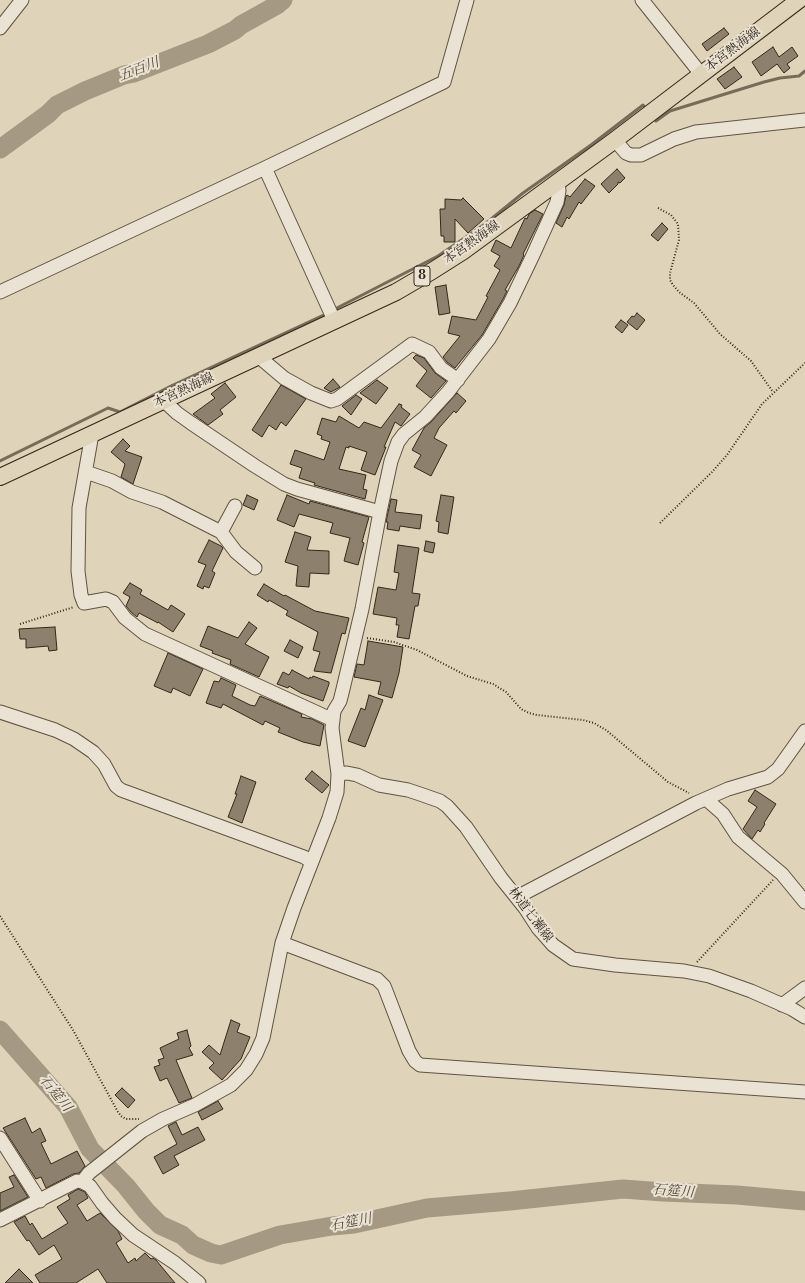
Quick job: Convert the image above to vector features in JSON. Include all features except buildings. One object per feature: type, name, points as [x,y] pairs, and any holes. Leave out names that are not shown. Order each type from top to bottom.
[{"type":"main road","name":"本宮熱海線","points":[[0,477],[396,292],[432,271],[462,252],[615,140],[799,0]]},
{"type":"street","points":[[0,28],[22,0]]},
{"type":"street","points":[[0,292],[265,168],[444,82],[467,0]]},
{"type":"street","points":[[642,0],[701,74]]},
{"type":"street","points":[[615,140],[626,153],[631,155],[641,154],[674,139],[696,132],[805,120]]},
{"type":"street","points":[[265,168],[334,320]]},
{"type":"street","points":[[0,1220],[85,1177],[142,1131],[158,1121],[195,1105],[225,1089],[251,1064],[263,1038],[282,944],[334,804],[337,792],[338,774],[332,728],[334,710],[340,701],[356,636],[391,461],[398,442],[404,434],[425,417],[458,380],[489,339],[510,303],[557,202],[559,191],[558,181]]},
{"type":"street","points":[[258,356],[284,378],[331,401],[336,399],[412,344],[429,352],[442,368],[458,380]]},
{"type":"street","points":[[164,400],[176,413],[284,484],[380,512]]},
{"type":"street","points":[[92,434],[81,492],[78,523],[78,571],[81,595],[84,604],[106,599],[113,602],[125,618],[145,634],[333,720]]},
{"type":"street","points":[[86,472],[112,481],[132,492],[162,502],[221,532],[236,552],[255,568]]},
{"type":"street","points":[[221,532],[235,506]]},
{"type":"street","points":[[0,712],[66,734],[93,752],[104,764],[116,786],[121,790],[304,857],[312,862]]},
{"type":"street","points":[[517,897],[703,800],[728,789],[772,774],[778,769],[805,731]]},
{"type":"street","name":"林道七瀬線","points":[[338,774],[352,773],[379,785],[408,790],[440,801],[455,814],[466,827],[494,868],[552,945],[573,959],[689,972],[709,976],[782,1004],[805,1017]]},
{"type":"street","points":[[703,800],[723,814],[741,841],[753,849],[782,874],[805,902]]},
{"type":"street","points":[[282,944],[377,979],[384,986],[409,1051],[415,1062],[420,1065],[805,1092]]},
{"type":"street","points":[[782,1004],[805,988]]},
{"type":"street","points":[[0,1138],[40,1201]]},
{"type":"street","points":[[85,1177],[102,1203],[133,1235],[175,1263],[199,1283]]},
{"type":"path","points":[[658,208],[671,215],[678,224],[679,240],[670,273],[670,280],[673,286],[694,302],[720,334],[751,361],[773,392]]},
{"type":"path","points":[[660,523],[712,472],[727,455],[762,404],[805,363]]},
{"type":"path","points":[[20,624],[84,604]]},
{"type":"path","points":[[356,636],[394,642],[417,650],[467,676],[493,684],[506,692],[521,709],[529,713],[583,720],[594,723],[606,730],[668,782],[703,800]]},
{"type":"path","points":[[689,972],[775,877],[782,874]]},
{"type":"path","points":[[0,916],[73,1030],[121,1116],[126,1119],[148,1117],[156,1118],[158,1121]]},
{"type":"waterway","name":"五百川","points":[[0,149],[48,114],[57,105],[85,91],[124,75],[134,73],[208,44],[235,30],[283,0]]},
{"type":"waterway","points":[[653,117],[656,121],[670,111],[764,82],[780,78],[799,76],[805,71]]},
{"type":"waterway","points":[[333,310],[438,256],[485,224],[523,193],[591,145],[643,105],[646,109]]},
{"type":"waterway","points":[[0,461],[108,408],[120,412],[171,386],[328,313]]},
{"type":"waterway","name":"石筵川","points":[[0,1030],[68,1107],[90,1149],[126,1186],[146,1211],[160,1225],[182,1235],[193,1245],[211,1253],[221,1255],[280,1235],[332,1226],[354,1224],[427,1208],[623,1189],[737,1195],[805,1201]]}]
